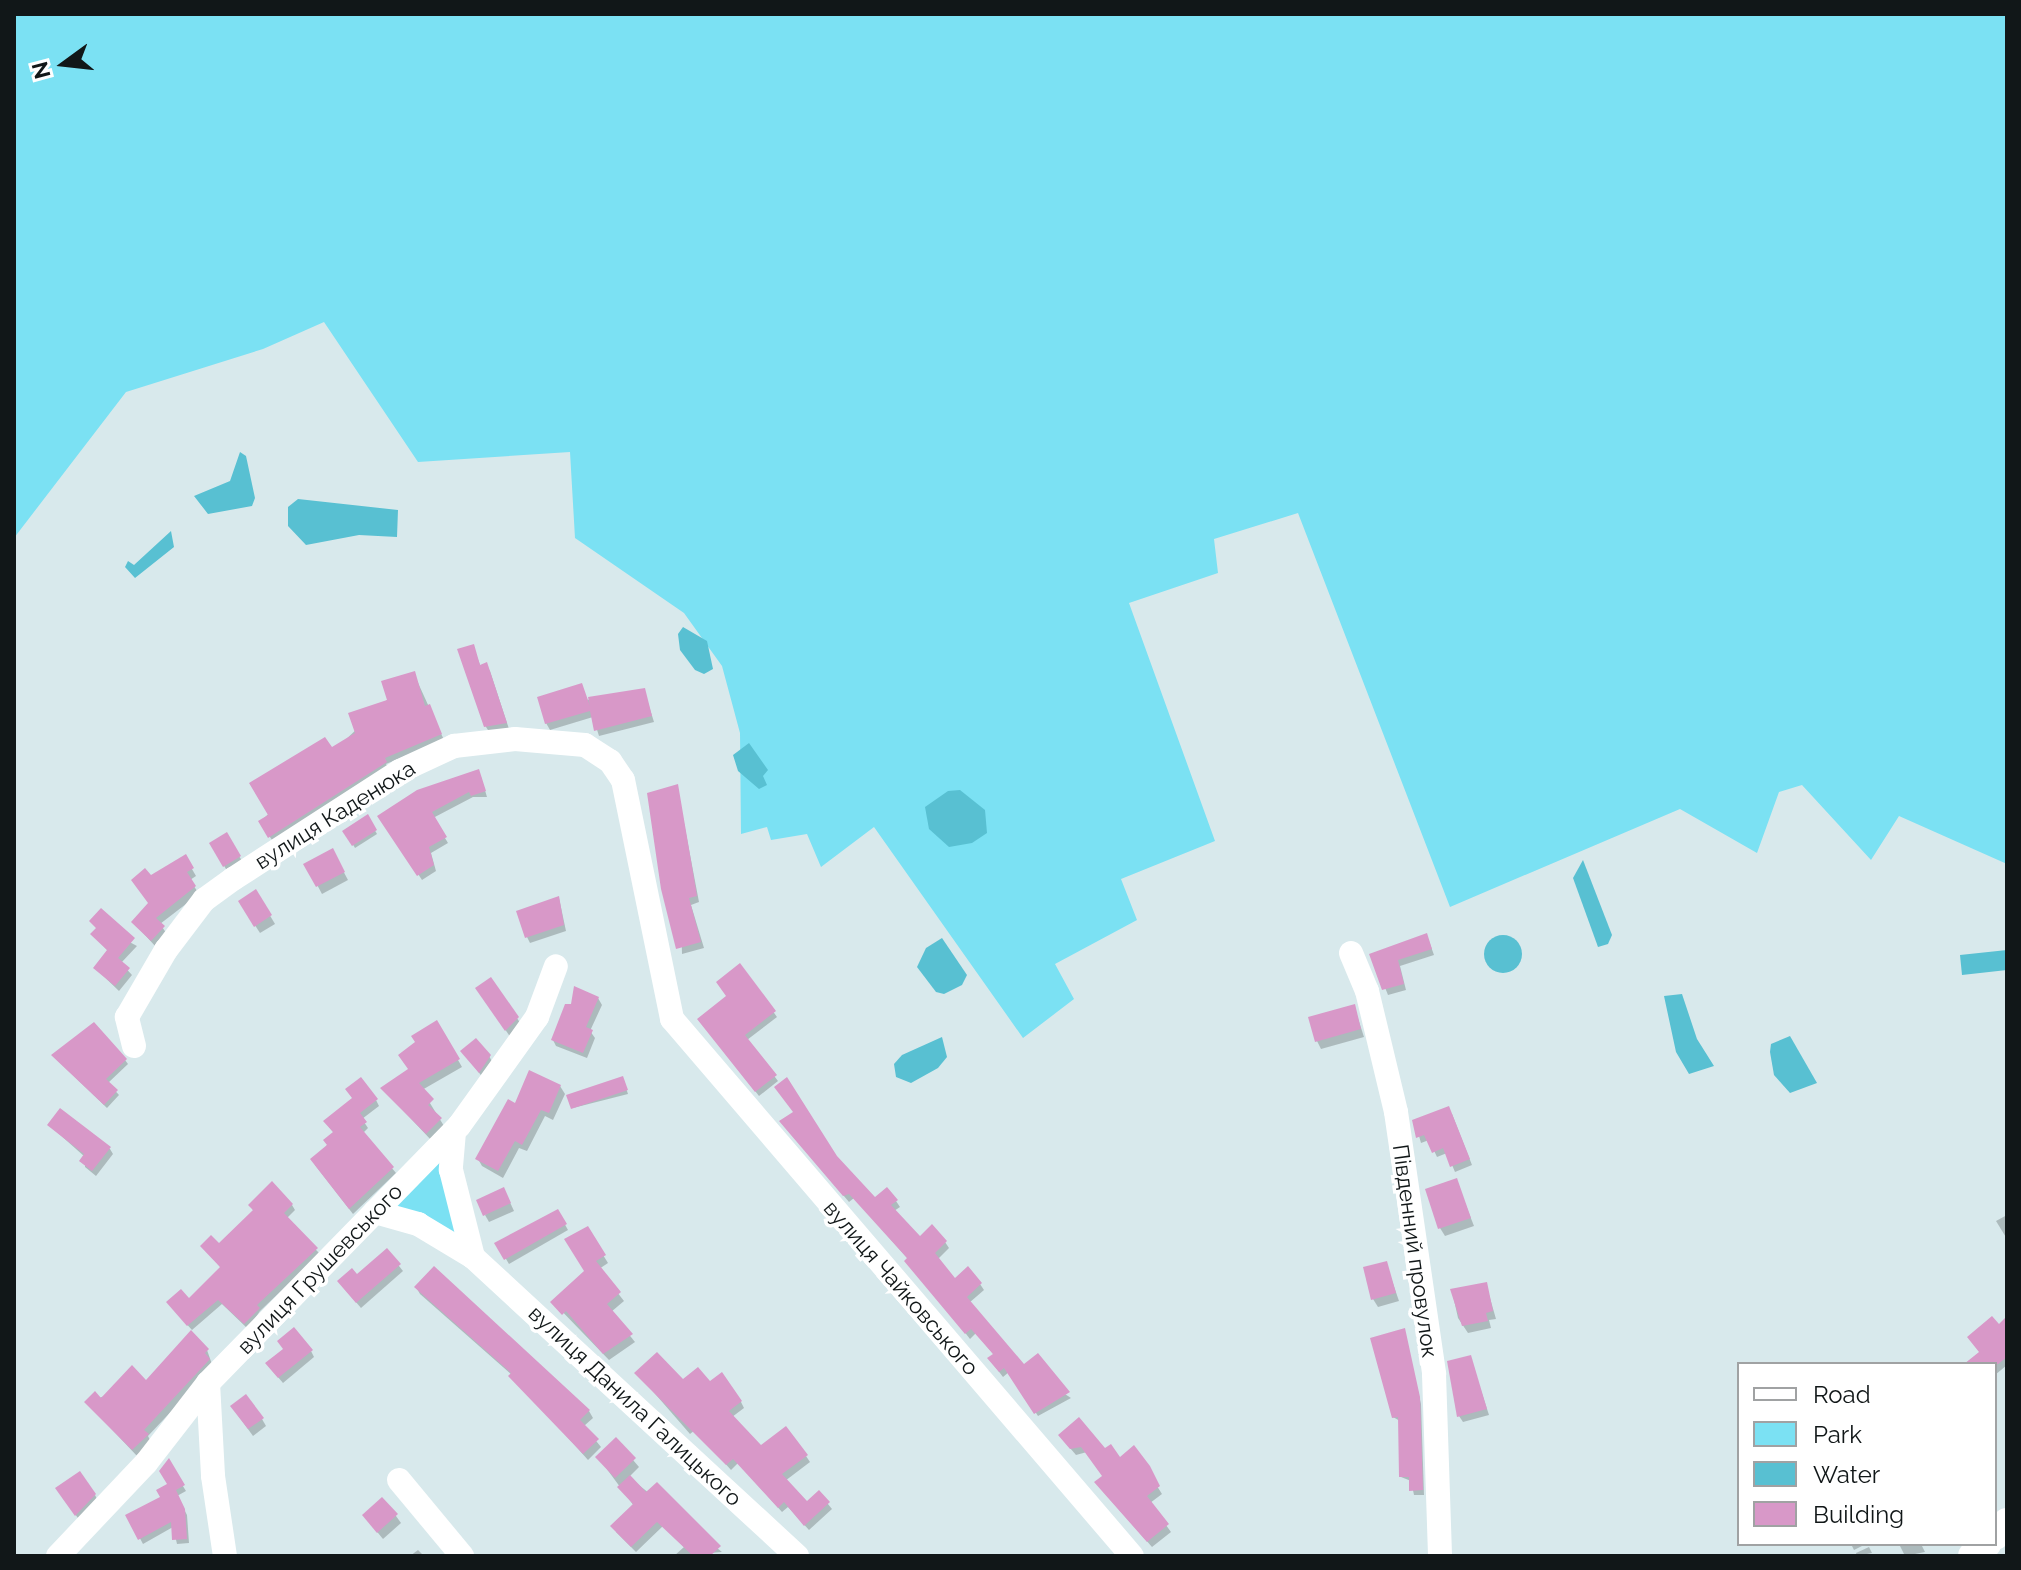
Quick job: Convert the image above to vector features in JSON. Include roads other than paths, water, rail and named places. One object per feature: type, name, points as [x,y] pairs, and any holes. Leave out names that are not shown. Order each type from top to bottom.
[{"type":"street","name":"вулиця Каденюка","points":[[134,1046],[127,1017],[166,950],[204,900],[400,771],[454,746],[515,739],[585,745],[610,761],[623,780],[672,1019]]},
{"type":"street","name":"Південний провулок","points":[[1351,953],[1367,991],[1396,1112],[1434,1374],[1440,1556]]},
{"type":"street","name":"вулиця Грушевського","points":[[58,1556],[146,1463],[208,1383],[454,1132],[537,1017],[556,966]]},
{"type":"street","name":"вулиця Чайковського","points":[[672,1019],[1132,1556]]},
{"type":"street","points":[[454,1132],[451,1170],[473,1257]]},
{"type":"street","name":"вулиця Данила Галицького","points":[[375,1212],[418,1224],[473,1257],[797,1556]]},
{"type":"street","points":[[208,1383],[213,1476],[225,1556]]},
{"type":"street","points":[[399,1480],[462,1556]]},
{"type":"water","points":[[240,452],[246,456],[255,498],[252,506],[208,514],[194,496],[230,481]]},
{"type":"water","points":[[298,499],[398,510],[397,537],[359,535],[306,545],[288,526],[288,507]]},
{"type":"water","points":[[171,531],[174,547],[135,578],[125,567],[128,561],[134,565]]},
{"type":"water","points":[[683,627],[707,641],[713,669],[704,674],[695,670],[680,650],[678,634]]},
{"type":"water","points":[[749,743],[768,770],[763,776],[767,785],[759,789],[738,771],[733,755]]},
{"type":"water","points":[[960,790],[985,810],[987,833],[972,843],[949,847],[929,829],[925,807],[948,791]]},
{"type":"water","points":[[1583,860],[1612,935],[1608,944],[1598,947],[1573,878]]},
{"type":"water","points":[[1503,935],[1517,940],[1522,954],[1517,968],[1503,973],[1489,968],[1484,954],[1489,940]]},
{"type":"water","points":[[942,938],[967,975],[962,985],[944,994],[936,992],[917,967],[926,948]]},
{"type":"water","points":[[2007,950],[2007,970],[1962,975],[1960,955]]},
{"type":"water","points":[[1682,994],[1697,1039],[1714,1066],[1689,1074],[1676,1052],[1664,996]]},
{"type":"water","points":[[1790,1036],[1817,1083],[1790,1093],[1774,1075],[1770,1052],[1771,1044]]},
{"type":"water","points":[[942,1037],[947,1057],[938,1068],[911,1083],[896,1077],[894,1064],[902,1055]]}]
